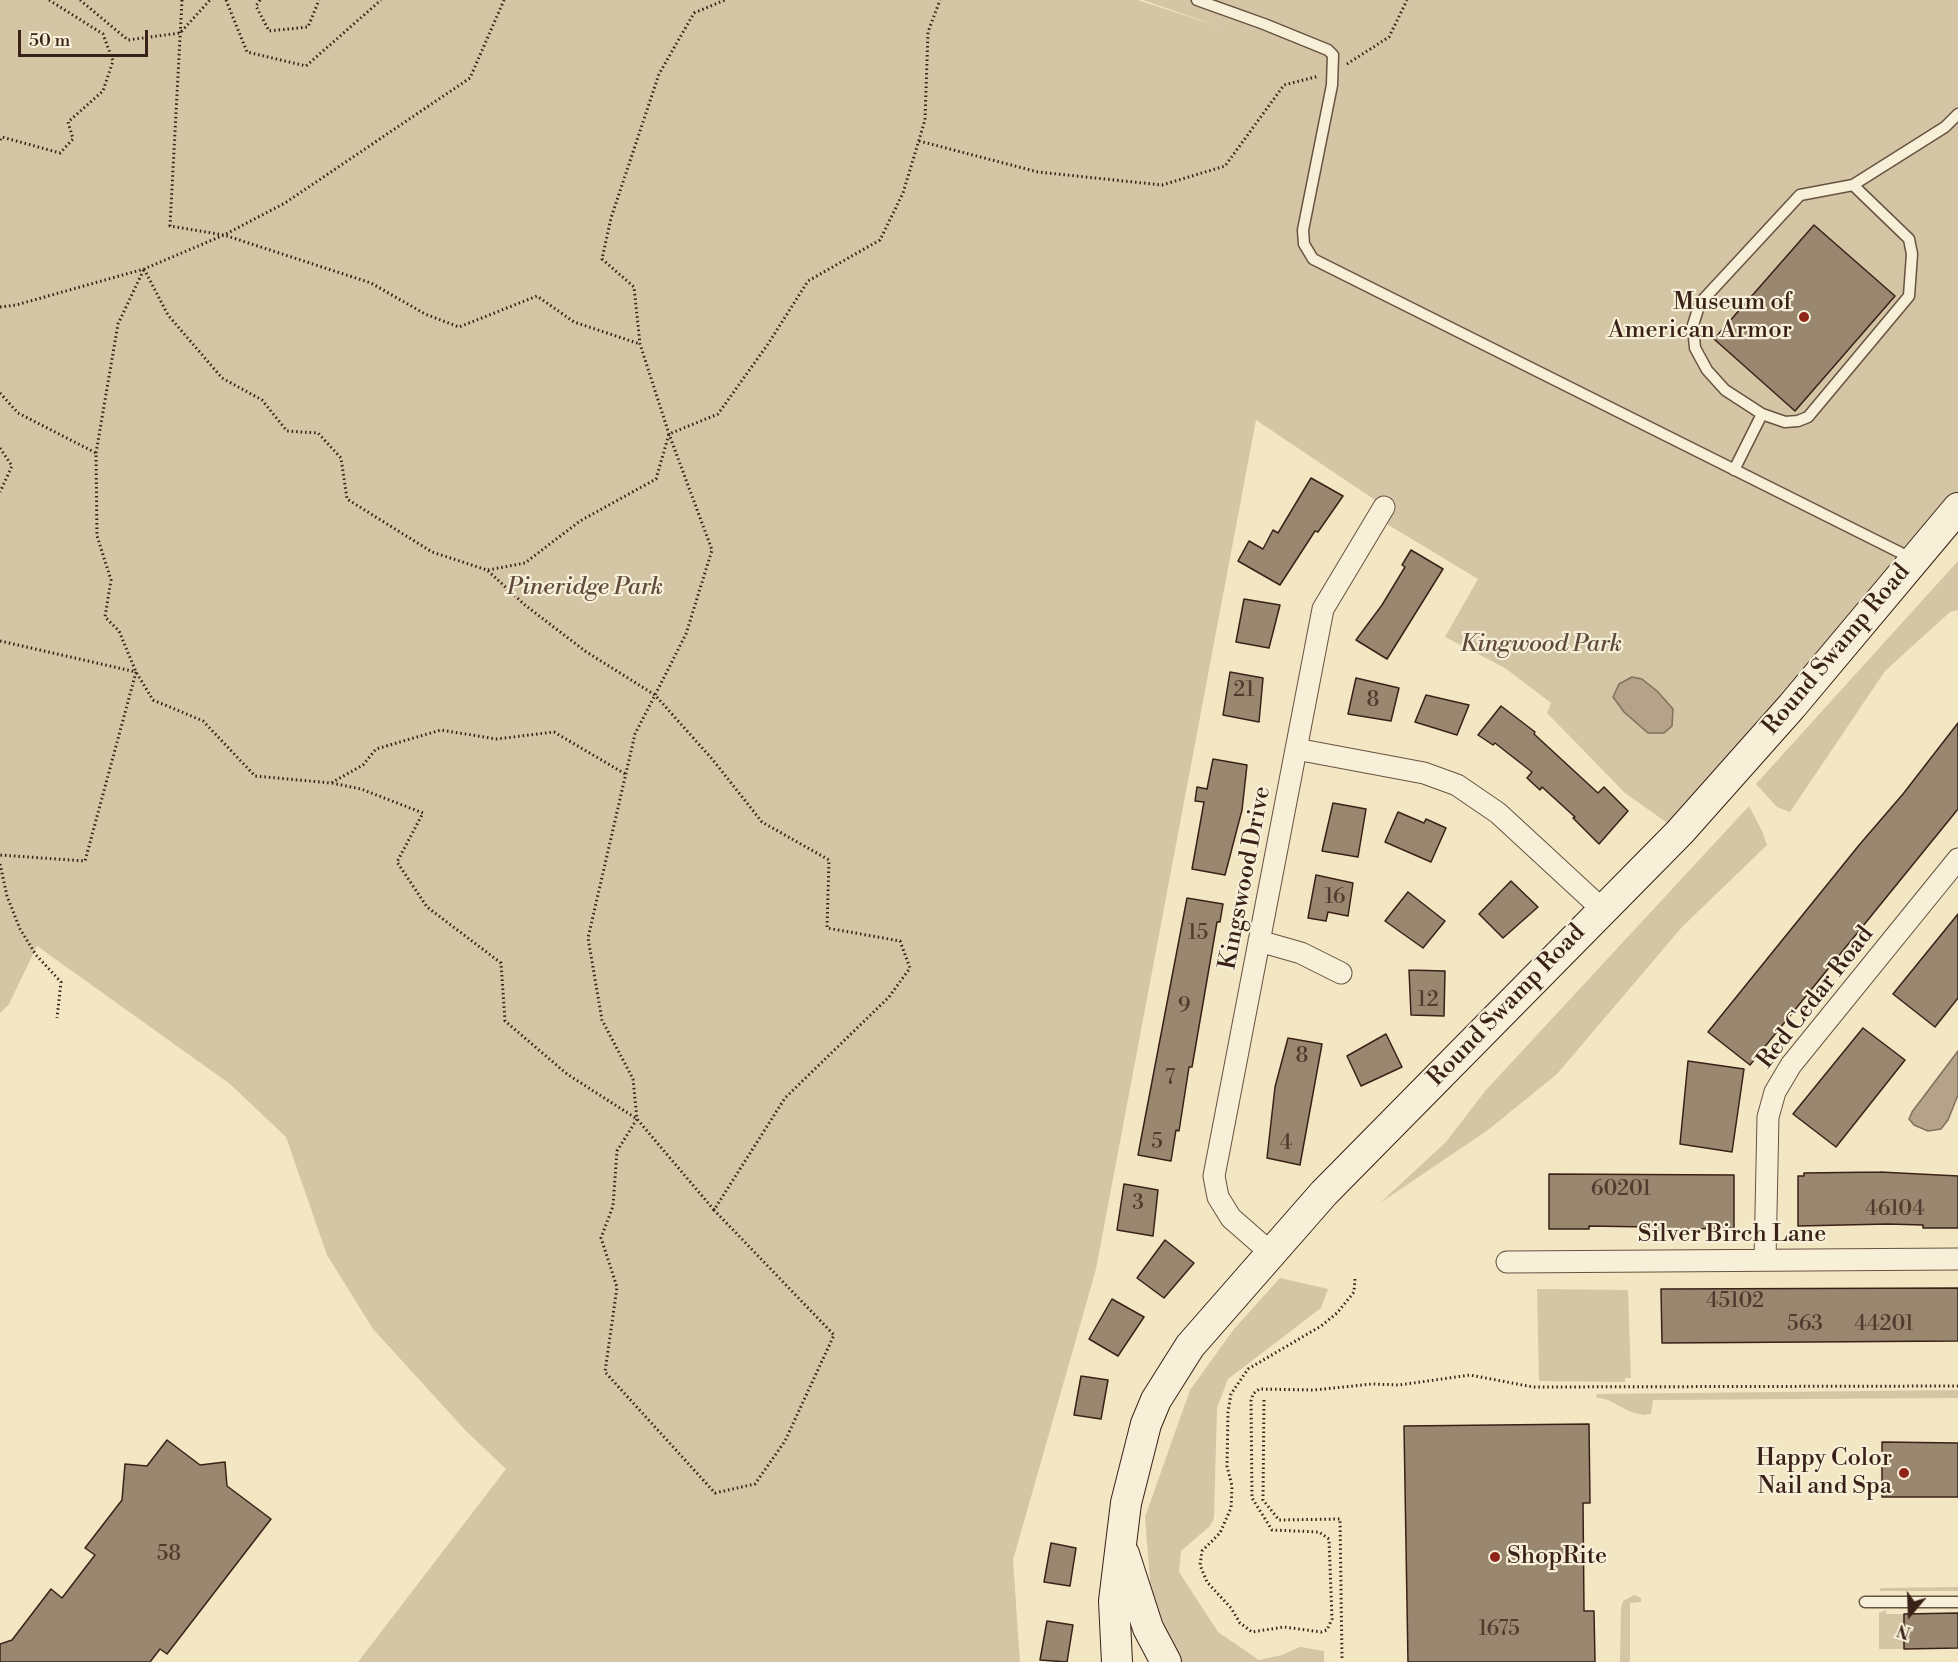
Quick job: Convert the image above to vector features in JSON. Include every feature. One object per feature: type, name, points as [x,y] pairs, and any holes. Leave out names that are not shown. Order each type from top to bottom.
[{"type":"main road","name":"Round Swamp Road","points":[[1117,1662],[1114,1601],[1120,1540],[1137,1460],[1156,1400],[1190,1346],[1324,1193],[1695,815],[1792,706],[1958,508]]},
{"type":"main road","name":"Round Swamp Road","points":[[1120,1540],[1130,1619],[1140,1662]]},
{"type":"main road","points":[[1120,1540],[1144,1618],[1166,1662]]},
{"type":"street","name":"Kingswood Drive","points":[[1271,1253],[1231,1218],[1218,1197],[1214,1176],[1323,609],[1384,507]]},
{"type":"street","points":[[1296,749],[1424,773],[1457,785],[1498,813],[1602,909]]},
{"type":"street","name":"Red Cedar Road","points":[[1764,1260],[1768,1117],[1775,1092],[1791,1065],[1958,859]]},
{"type":"street","points":[[1259,941],[1301,953],[1341,973]]},
{"type":"street","name":"Silver Birch Lane","points":[[1507,1262],[1958,1258]]},
{"type":"lane","points":[[1197,0],[1328,50],[1333,55],[1333,72],[1303,230],[1304,244],[1313,259],[1913,559]]},
{"type":"lane","points":[[1853,185],[1909,239],[1911,282],[1909,296],[1808,417],[1785,422],[1762,414],[1725,390],[1707,370],[1695,348],[1693,325],[1700,303],[1800,195],[1853,185],[1945,128],[1958,114]]},
{"type":"lane","points":[[1734,470],[1762,414]]},
{"type":"lane","points":[[1865,1602],[1958,1602]]},
{"type":"path","points":[[0,140],[2,137],[60,153],[73,139],[68,122],[103,91],[113,61],[103,34],[49,0]]},
{"type":"path","points":[[80,0],[128,40],[180,33],[210,0]]},
{"type":"path","points":[[182,0],[170,226],[224,235],[371,283],[425,314],[459,327],[537,296],[574,322],[640,344]]},
{"type":"path","points":[[226,0],[247,52],[306,66],[381,0]]},
{"type":"path","points":[[260,0],[256,6],[269,31],[308,27],[319,0]]},
{"type":"path","points":[[0,307],[16,305],[144,269],[224,235],[285,203],[470,78],[504,0]]},
{"type":"path","points":[[144,269],[118,324],[96,453],[97,536],[111,580],[105,617],[119,632],[136,672],[153,700],[203,721],[255,776],[331,783],[361,789],[423,813],[397,862],[427,908],[501,963],[505,1021],[567,1074],[637,1119],[714,1210],[834,1335],[785,1441],[755,1484],[716,1493],[605,1372],[617,1287],[601,1238],[613,1206],[617,1151],[637,1119],[633,1079],[602,1020],[588,938],[635,734],[686,634],[712,550],[669,434],[640,344],[634,287],[602,259],[611,219],[659,74],[694,13],[725,0]]},
{"type":"path","points":[[669,434],[718,414],[768,344],[808,282],[880,240],[903,193],[925,120],[928,32],[940,0]]},
{"type":"path","points":[[918,141],[1038,172],[1162,185],[1225,166],[1284,85],[1333,72],[1389,37],[1407,0]]},
{"type":"path","points":[[144,269],[168,315],[222,378],[261,400],[287,431],[318,433],[341,458],[347,499],[432,552],[487,570],[525,606],[585,651],[655,695],[713,760],[762,822],[829,860],[827,928],[900,940],[910,968],[889,996],[785,1098],[714,1210]]},
{"type":"path","points":[[0,393],[18,413],[96,453]]},
{"type":"path","points":[[487,570],[525,563],[580,521],[656,479],[669,434]]},
{"type":"path","points":[[0,448],[12,466],[0,492]]},
{"type":"path","points":[[0,641],[136,672]]},
{"type":"path","points":[[0,855],[84,861],[136,672]]},
{"type":"path","points":[[331,783],[363,765],[376,749],[441,730],[496,739],[554,732],[627,774]]},
{"type":"path","points":[[0,864],[7,896],[20,929],[36,956],[61,982],[57,1018]]},
{"type":"path","points":[[1355,1279],[1354,1292],[1338,1313],[1321,1326],[1248,1369],[1231,1394],[1228,1412],[1227,1466],[1232,1486],[1231,1508],[1220,1533],[1202,1551],[1200,1565],[1208,1582],[1231,1608],[1240,1623],[1252,1632],[1284,1628],[1321,1632],[1327,1630],[1332,1620],[1329,1539],[1319,1532],[1272,1530],[1252,1498],[1251,1401],[1253,1394],[1259,1389],[1314,1390],[1372,1384],[1399,1385],[1470,1375],[1533,1387],[1958,1386]]},
{"type":"path","points":[[1264,1400],[1263,1500],[1279,1520],[1340,1519],[1342,1658]]},
{"type":"green space","name":"Pineridge Park","points":[[0,0],[1138,0],[1226,29],[1143,0],[1958,0],[1958,495],[1680,832],[1625,793],[1547,713],[1551,703],[1505,668],[1445,637],[1478,579],[1377,518],[1384,506],[1256,420],[1096,1269],[1013,1560],[1020,1662],[358,1662],[506,1469],[466,1431],[373,1329],[327,1255],[286,1137],[230,1084],[37,946],[9,1004],[0,1013]]},
{"type":"green space","points":[[1958,561],[1958,610],[1950,612],[1885,671],[1790,812],[1777,807],[1756,784]]},
{"type":"green space","points":[[1749,806],[1767,845],[1682,927],[1557,1074],[1488,1130],[1380,1203],[1446,1142],[1486,1090]]},
{"type":"green space","points":[[1280,1278],[1328,1289],[1321,1308],[1228,1379],[1217,1408],[1214,1518],[1210,1526],[1181,1551],[1179,1572],[1218,1632],[1259,1660],[1282,1655],[1300,1647],[1324,1651],[1324,1662],[1178,1662],[1154,1631],[1145,1517],[1190,1390],[1234,1329]]},
{"type":"green space","points":[[1537,1289],[1628,1290],[1631,1378],[1625,1378],[1625,1382],[1539,1381]]},
{"type":"green space","points":[[1958,1390],[1958,1398],[1653,1400],[1651,1414],[1643,1415],[1596,1397],[1597,1394]]},
{"type":"green space","points":[[1958,1587],[1958,1591],[1879,1591],[1881,1588]]},
{"type":"green space","points":[[1634,1595],[1641,1598],[1641,1602],[1630,1603],[1630,1662],[1620,1662],[1621,1608],[1623,1601]]},
{"type":"green space","points":[[1886,1610],[1886,1614],[1904,1614],[1904,1649],[1879,1649],[1879,1613]]},
{"type":"shaded area","points":[[1632,677],[1642,679],[1657,691],[1673,709],[1672,726],[1664,733],[1648,733],[1624,712],[1613,697],[1619,684]]},
{"type":"shaded area","points":[[1958,1051],[1958,1095],[1948,1120],[1941,1129],[1928,1131],[1914,1125],[1909,1119],[1912,1112]]},
{"type":"building","name":"Museum of American Armor","points":[[1814,225],[1895,296],[1795,411],[1714,339]]},
{"type":"building","points":[[1311,478],[1343,496],[1318,532],[1315,531],[1280,585],[1238,561],[1249,541],[1263,549],[1273,530],[1278,533]]},
{"type":"building","points":[[1411,550],[1443,569],[1387,659],[1356,640],[1382,605],[1405,567],[1402,565]]},
{"type":"building","points":[[1244,599],[1280,605],[1269,648],[1236,642]]},
{"type":"building","points":[[1230,672],[1263,678],[1259,722],[1223,715]]},
{"type":"building","points":[[1356,678],[1399,688],[1391,721],[1348,714]]},
{"type":"building","points":[[1426,695],[1469,705],[1457,735],[1415,722]]},
{"type":"building","points":[[1501,706],[1535,732],[1534,734],[1598,793],[1604,787],[1628,811],[1599,844],[1573,818],[1575,817],[1542,787],[1540,790],[1527,778],[1532,772],[1495,743],[1493,745],[1478,735]]},
{"type":"building","points":[[1958,723],[1958,809],[1750,1065],[1708,1032],[1903,794]]},
{"type":"building","points":[[1213,759],[1247,765],[1242,810],[1225,875],[1192,869],[1204,802],[1195,801],[1197,787],[1207,789]]},
{"type":"building","points":[[1333,803],[1366,809],[1358,857],[1322,851]]},
{"type":"building","points":[[1398,812],[1424,823],[1426,819],[1446,828],[1431,862],[1385,842]]},
{"type":"building","points":[[1316,875],[1353,883],[1348,916],[1328,912],[1326,921],[1308,918]]},
{"type":"building","points":[[1511,881],[1538,907],[1503,938],[1479,914]]},
{"type":"building","points":[[1408,892],[1445,921],[1423,948],[1385,921]]},
{"type":"building","points":[[1187,898],[1223,904],[1220,922],[1217,922],[1192,1067],[1189,1067],[1179,1131],[1176,1130],[1171,1161],[1138,1155]]},
{"type":"building","points":[[1958,914],[1958,998],[1935,1027],[1893,994]]},
{"type":"building","points":[[1409,970],[1445,971],[1444,1016],[1411,1015]]},
{"type":"building","points":[[1863,1028],[1905,1060],[1836,1147],[1793,1114]]},
{"type":"building","points":[[1386,1034],[1402,1067],[1361,1086],[1347,1056]]},
{"type":"building","points":[[1288,1038],[1322,1044],[1300,1165],[1267,1158],[1275,1087]]},
{"type":"building","points":[[1688,1061],[1744,1069],[1732,1152],[1680,1144]]},
{"type":"building","points":[[1880,1172],[1958,1176],[1958,1228],[1923,1228],[1923,1225],[1888,1224],[1798,1226],[1798,1176],[1804,1176],[1804,1173]]},
{"type":"building","points":[[1549,1174],[1734,1175],[1734,1228],[1650,1230],[1650,1227],[1589,1226],[1589,1229],[1549,1229]]},
{"type":"building","points":[[1124,1184],[1158,1190],[1153,1236],[1117,1230]]},
{"type":"building","points":[[1165,1240],[1194,1263],[1164,1298],[1137,1278]]},
{"type":"building","points":[[1958,1288],[1958,1341],[1662,1343],[1661,1289]]},
{"type":"building","points":[[1112,1299],[1144,1317],[1118,1356],[1089,1339]]},
{"type":"building","points":[[1081,1376],[1108,1380],[1101,1419],[1074,1415]]},
{"type":"building","name":"ShopRite","points":[[1589,1424],[1590,1503],[1583,1503],[1584,1611],[1594,1611],[1595,1662],[1408,1662],[1404,1426]]},
{"type":"building","points":[[167,1440],[200,1465],[225,1462],[227,1486],[271,1519],[167,1654],[160,1649],[150,1662],[0,1662],[0,1644],[12,1640],[51,1589],[62,1598],[95,1555],[85,1548],[122,1500],[125,1464],[147,1466]]},
{"type":"building","points":[[1882,1442],[1958,1443],[1958,1497],[1882,1497]]},
{"type":"building","points":[[1051,1543],[1076,1548],[1070,1586],[1044,1582]]},
{"type":"building","points":[[1958,1613],[1958,1648],[1904,1649],[1904,1614]]},
{"type":"building","points":[[1047,1621],[1073,1625],[1067,1662],[1040,1660]]},
{"type":"place","name":"Museum of American Armor","points":[[1804,317]]},
{"type":"place","name":"Happy Color Nail and Spa","points":[[1904,1473]]},
{"type":"place","name":"ShopRite","points":[[1495,1557]]},
{"type":"park label","name":"Kingwood Park","points":[[1541,645]]}]
